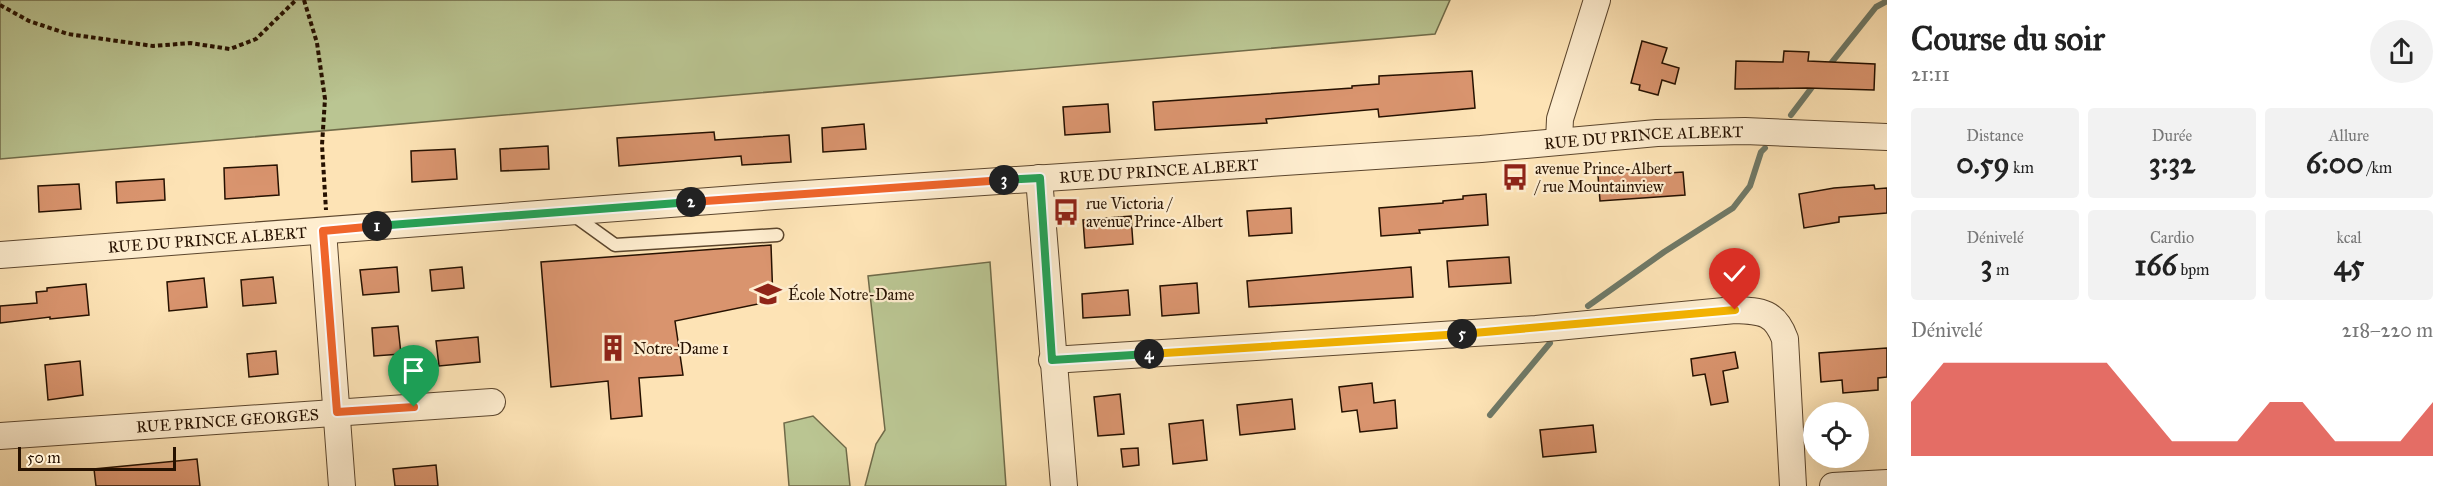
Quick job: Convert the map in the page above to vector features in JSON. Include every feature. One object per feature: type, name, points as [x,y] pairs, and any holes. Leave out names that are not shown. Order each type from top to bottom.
[{"type":"street","points":[[1559,141],[1560,119],[1597,0]]},
{"type":"street","name":"RUE DU PRINCE ALBERT","points":[[0,255],[325,221],[569,212],[1481,149],[1559,141],[1724,131],[1887,137]]},
{"type":"street","points":[[1040,178],[1052,360],[1064,486]]},
{"type":"street","points":[[325,221],[342,486]]},
{"type":"street","points":[[1052,360],[1536,329],[1753,310],[1768,315],[1779,324],[1785,339],[1793,486]]},
{"type":"street","name":"RUE PRINCE GEORGES","points":[[0,436],[492,402]]},
{"type":"street","points":[[1833,486],[1887,483]]},
{"type":"lane","points":[[569,212],[615,245],[777,235]]},
{"type":"path","points":[[0,5],[29,21],[68,34],[153,46],[190,43],[230,49],[256,39],[296,0]]},
{"type":"path","points":[[304,0],[316,43],[325,99],[322,144],[325,221]]},
{"type":"green space","points":[[0,0],[1450,0],[1435,34],[0,159]]},
{"type":"green space","points":[[990,262],[1006,486],[865,486],[876,444],[885,430],[868,276]]},
{"type":"green space","points":[[813,416],[846,448],[850,486],[789,486],[784,423]]},
{"type":"building","points":[[1642,41],[1667,48],[1662,63],[1679,68],[1675,84],[1662,80],[1658,95],[1639,90],[1640,85],[1631,83]]},
{"type":"building","points":[[1784,51],[1809,52],[1808,61],[1875,64],[1874,90],[1735,89],[1736,61],[1783,62]]},
{"type":"building","points":[[1472,71],[1475,108],[1379,117],[1378,109],[1266,119],[1267,123],[1155,130],[1153,102],[1352,88],[1352,86],[1379,84],[1379,76]]},
{"type":"building","points":[[1108,104],[1110,132],[1065,135],[1063,107]]},
{"type":"building","points":[[864,124],[866,149],[823,152],[822,128]]},
{"type":"building","points":[[714,132],[715,140],[789,135],[791,162],[742,165],[741,156],[619,166],[617,138]]},
{"type":"building","points":[[548,146],[549,169],[501,171],[500,149]]},
{"type":"building","points":[[455,149],[457,179],[412,182],[411,151]]},
{"type":"building","points":[[277,165],[279,195],[225,199],[224,168]]},
{"type":"building","points":[[1641,170],[1642,175],[1683,172],[1685,195],[1600,201],[1598,175],[1614,174],[1614,171]]},
{"type":"building","points":[[164,179],[165,200],[117,203],[116,182]]},
{"type":"building","points":[[79,184],[81,209],[39,212],[38,186]]},
{"type":"building","points":[[1874,185],[1875,189],[1887,188],[1887,213],[1839,217],[1839,222],[1804,228],[1799,194]]},
{"type":"building","points":[[1486,194],[1488,225],[1419,230],[1420,233],[1381,236],[1379,208],[1443,203],[1443,201],[1463,199],[1463,196]]},
{"type":"building","points":[[1291,208],[1292,233],[1249,236],[1247,211]]},
{"type":"building","points":[[1131,216],[1133,244],[1085,248],[1083,220]]},
{"type":"building","name":"Notre-Dame 1","points":[[771,245],[773,301],[675,321],[683,375],[639,378],[642,416],[611,419],[608,381],[551,387],[541,262]]},
{"type":"building","points":[[1509,257],[1511,283],[1449,287],[1447,261]]},
{"type":"building","points":[[397,267],[399,292],[363,295],[360,270]]},
{"type":"building","points":[[462,267],[464,288],[432,291],[430,270]]},
{"type":"building","points":[[1411,267],[1413,297],[1249,307],[1247,281]]},
{"type":"building","points":[[273,277],[276,303],[243,306],[241,280]]},
{"type":"building","points":[[204,278],[207,307],[169,311],[167,282]]},
{"type":"building","points":[[1197,283],[1199,313],[1162,316],[1160,286]]},
{"type":"building","points":[[86,284],[89,315],[0,323],[0,306],[37,303],[36,292],[47,291],[47,288]]},
{"type":"building","points":[[1128,290],[1130,315],[1083,318],[1082,294]]},
{"type":"building","points":[[398,326],[401,354],[374,356],[372,328]]},
{"type":"building","points":[[478,337],[480,362],[439,366],[436,341]]},
{"type":"building","points":[[1887,348],[1887,377],[1878,378],[1878,390],[1843,393],[1842,380],[1821,382],[1819,353]]},
{"type":"building","points":[[276,351],[278,374],[249,377],[247,354]]},
{"type":"building","points":[[1735,352],[1738,368],[1723,371],[1728,402],[1711,405],[1705,374],[1693,376],[1691,359]]},
{"type":"building","points":[[80,361],[83,395],[48,400],[45,365]]},
{"type":"building","points":[[1372,383],[1374,403],[1395,400],[1397,428],[1360,432],[1357,410],[1342,412],[1339,387]]},
{"type":"building","points":[[1120,394],[1124,434],[1098,436],[1094,397]]},
{"type":"building","points":[[1292,399],[1295,429],[1240,435],[1237,405]]},
{"type":"building","points":[[1203,420],[1207,460],[1173,464],[1169,424]]},
{"type":"building","points":[[1593,425],[1596,452],[1543,457],[1540,430]]},
{"type":"building","points":[[1138,448],[1139,465],[1123,467],[1121,449]]},
{"type":"building","points":[[197,459],[200,486],[96,486],[94,469]]},
{"type":"building","points":[[436,465],[438,486],[395,486],[393,469]]},
{"type":"waterway","points":[[1828,67],[1876,7],[1887,1]]},
{"type":"waterway","points":[[1791,115],[1816,82]]},
{"type":"waterway","points":[[1588,306],[1664,252],[1733,208],[1750,186],[1761,152],[1765,148]]},
{"type":"waterway","points":[[1490,415],[1550,343]]},
{"type":"place","name":"avenue Prince-Albert / rue Mountainview","points":[[1515,177]]},
{"type":"place","name":"rue Victoria / avenue Prince-Albert","points":[[1066,212]]},
{"type":"place","name":"École Notre-Dame","points":[[768,294]]},
{"type":"place","name":"Notre-Dame 1","points":[[613,348]]},
{"type":"route","points":[[414,407],[337,412],[323,231],[1040,178],[1052,360],[1536,329],[1735,310]]}]
